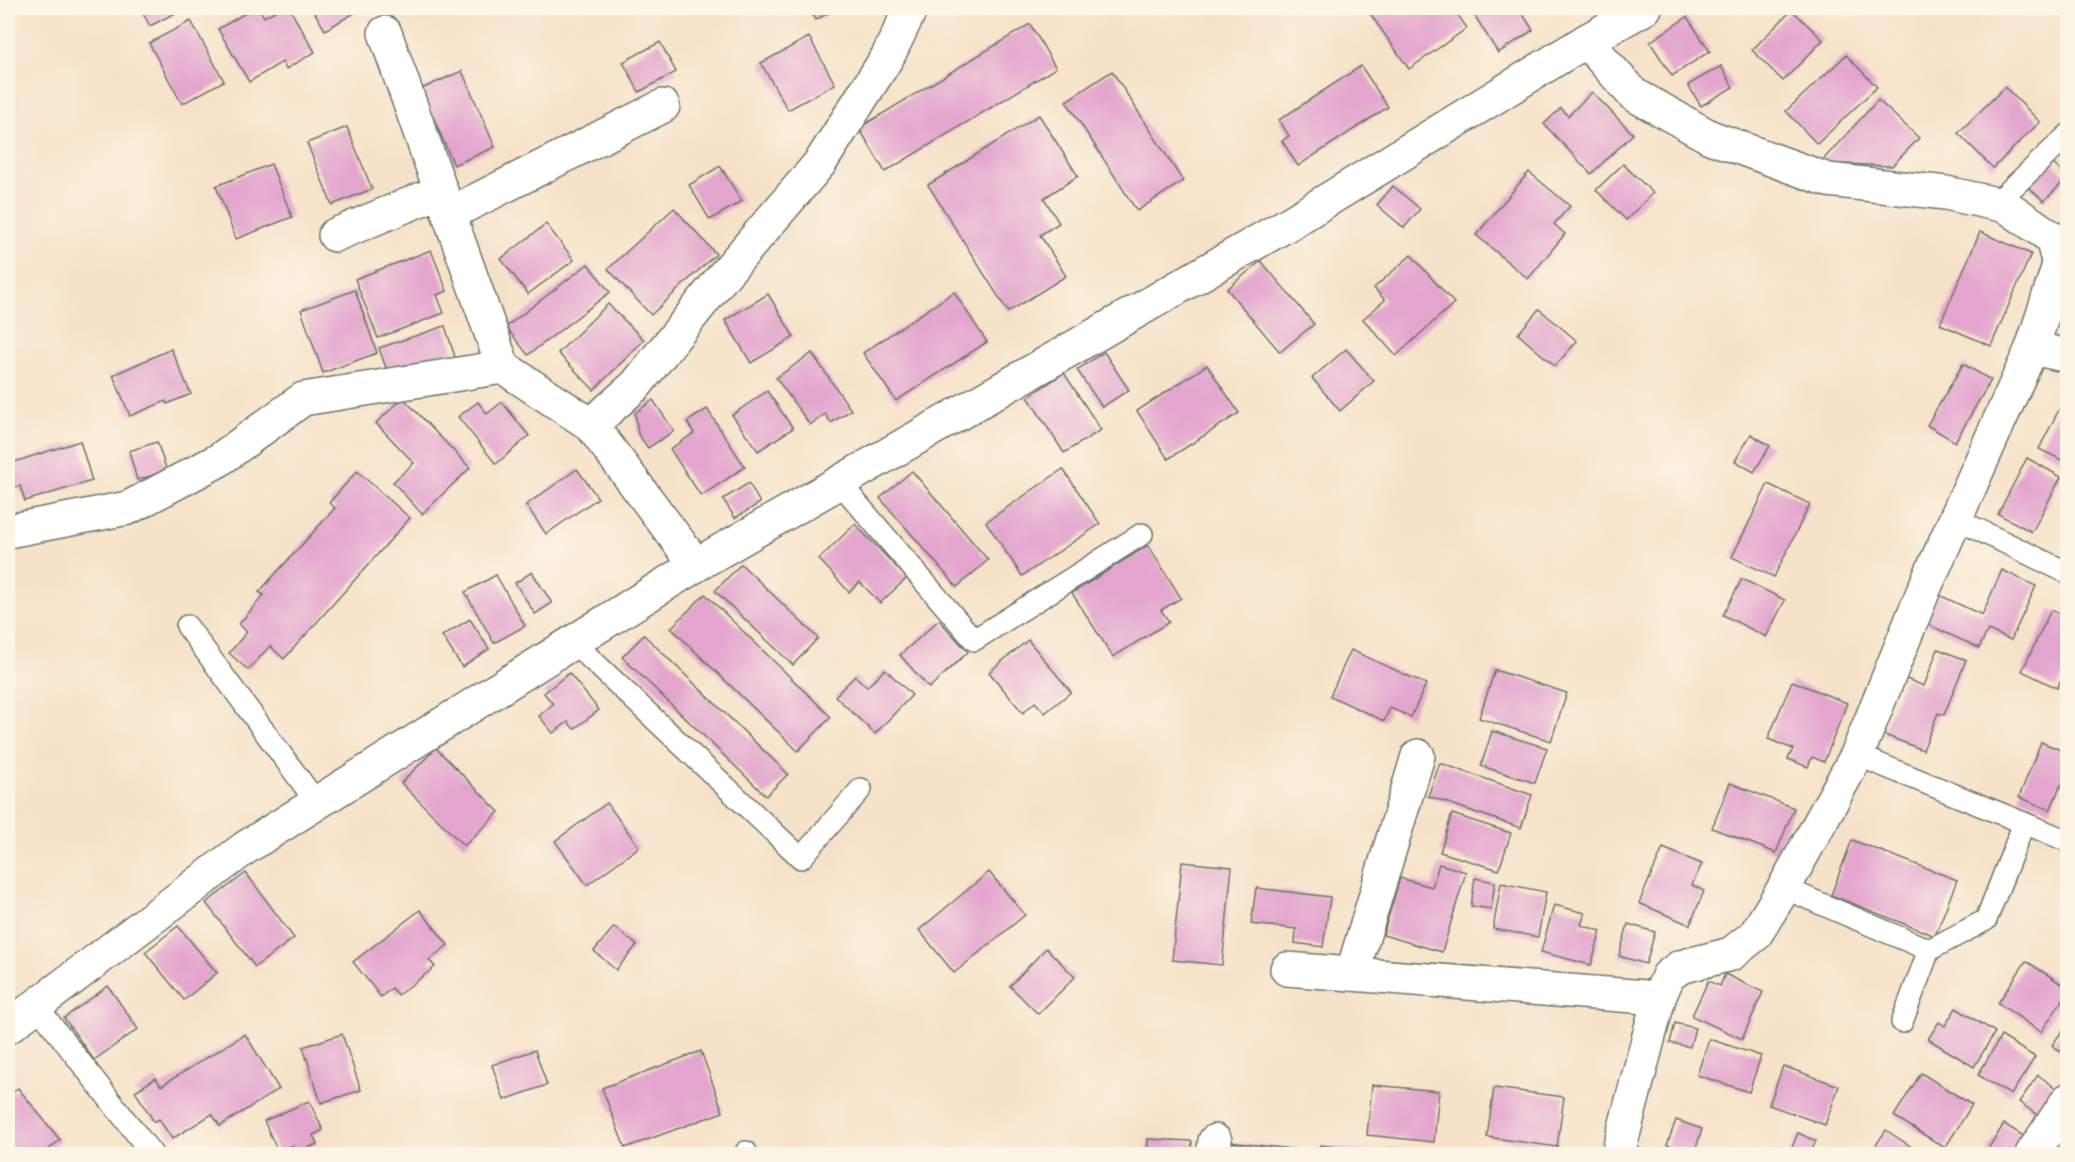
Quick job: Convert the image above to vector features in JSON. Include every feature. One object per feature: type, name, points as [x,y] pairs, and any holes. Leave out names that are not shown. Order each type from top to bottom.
[{"type":"street","points":[[591,425],[636,385],[724,275],[820,164],[888,56],[911,8]]},
{"type":"street","points":[[8,1027],[245,848],[696,565],[1290,223],[1586,41],[1645,8]]},
{"type":"street","points":[[385,33],[503,367],[591,425],[696,565]]},
{"type":"street","points":[[1586,41],[1634,94],[1710,137],[1828,180],[1946,193],[2006,206],[2052,238],[2058,266],[2032,348],[1925,587],[1857,755],[1784,888],[1755,935],[1731,954],[1680,967],[1668,976],[1659,998],[1618,1155]]},
{"type":"street","points":[[335,235],[445,202],[663,106]]},
{"type":"street","points":[[2032,348],[2067,356]]},
{"type":"street","points":[[8,531],[128,508],[219,460],[303,399],[503,367]]},
{"type":"street","points":[[1352,974],[1418,756]]},
{"type":"street","points":[[1287,969],[1659,998]]},
{"type":"street","points":[[2032,1155],[2067,1100]]},
{"type":"lane","points":[[1995,204],[2067,135]]},
{"type":"lane","points":[[839,482],[974,640],[1142,534]]},
{"type":"lane","points":[[1956,519],[2067,573]]},
{"type":"lane","points":[[187,626],[317,803]]},
{"type":"lane","points":[[573,642],[801,858],[861,789]]},
{"type":"lane","points":[[1857,755],[2067,841]]},
{"type":"lane","points":[[1902,1022],[1929,950],[1986,920],[2024,823]]},
{"type":"lane","points":[[1784,888],[1929,950]]},
{"type":"lane","points":[[36,1005],[152,1155]]},
{"type":"building","points":[[140,8],[185,8],[150,26]]},
{"type":"building","points":[[254,8],[259,8],[264,17],[280,8],[289,8],[315,52],[286,69],[282,62],[249,82],[218,29]]},
{"type":"building","points":[[312,8],[363,8],[325,30]]},
{"type":"building","points":[[808,8],[837,8],[816,20]]},
{"type":"building","points":[[1366,8],[1453,8],[1467,28],[1409,69]]},
{"type":"building","points":[[1470,8],[1519,8],[1533,30],[1498,53]]},
{"type":"building","points":[[1792,10],[1823,40],[1783,81],[1752,50]]},
{"type":"building","points":[[1687,17],[1710,51],[1672,76],[1650,42]]},
{"type":"building","points":[[191,21],[224,81],[182,104],[149,43]]},
{"type":"building","points":[[1030,24],[1056,68],[885,172],[859,128]]},
{"type":"building","points":[[809,37],[835,84],[788,110],[761,63]]},
{"type":"building","points":[[660,42],[676,72],[639,92],[623,62]]},
{"type":"building","points":[[1846,55],[1877,87],[1817,144],[1786,111]]},
{"type":"building","points":[[1361,66],[1388,107],[1298,166],[1282,141],[1289,136],[1279,120]]},
{"type":"building","points":[[1721,66],[1733,87],[1701,106],[1688,85]]},
{"type":"building","points":[[462,71],[495,147],[454,165],[421,89]]},
{"type":"building","points":[[1112,71],[1183,181],[1137,211],[1066,101]]},
{"type":"building","points":[[2005,87],[2040,122],[1993,168],[1958,133]]},
{"type":"building","points":[[1592,92],[1633,134],[1591,174],[1544,124],[1561,108],[1568,116]]},
{"type":"building","points":[[1878,100],[1919,138],[1892,166],[1820,163]]},
{"type":"building","points":[[1039,115],[1078,176],[1044,198],[1059,223],[1040,235],[1066,276],[1008,312],[928,185]]},
{"type":"building","points":[[347,127],[372,189],[332,205],[307,143]]},
{"type":"building","points":[[2051,162],[2068,177],[2044,201],[2028,187]]},
{"type":"building","points":[[271,164],[292,217],[236,239],[216,186]]},
{"type":"building","points":[[1623,164],[1653,193],[1626,220],[1596,190]]},
{"type":"building","points":[[720,166],[742,201],[710,220],[689,185]]},
{"type":"building","points":[[1529,172],[1570,206],[1554,224],[1565,234],[1528,279],[1476,235]]},
{"type":"building","points":[[1393,186],[1420,209],[1404,228],[1377,205]]},
{"type":"building","points":[[674,208],[716,254],[651,315],[608,269]]},
{"type":"building","points":[[546,224],[574,260],[528,294],[501,259]]},
{"type":"building","points":[[1980,232],[2031,254],[1991,346],[1940,324]]},
{"type":"building","points":[[431,250],[447,291],[437,295],[444,313],[378,338],[355,279]]},
{"type":"building","points":[[1411,255],[1454,303],[1396,356],[1363,319],[1385,300],[1374,288]]},
{"type":"building","points":[[1261,261],[1314,324],[1280,352],[1227,289]]},
{"type":"building","points":[[588,264],[610,292],[528,355],[506,327]]},
{"type":"building","points":[[355,290],[377,353],[323,373],[301,310]]},
{"type":"building","points":[[954,292],[987,342],[896,401],[863,353]]},
{"type":"building","points":[[768,294],[794,337],[751,363],[725,320]]},
{"type":"building","points":[[608,304],[644,340],[594,390],[558,353]]},
{"type":"building","points":[[1539,309],[1577,341],[1555,366],[1518,334]]},
{"type":"building","points":[[445,326],[456,360],[388,374],[379,348]]},
{"type":"building","points":[[171,349],[191,394],[167,404],[166,401],[130,416],[113,375]]},
{"type":"building","points":[[1346,349],[1374,381],[1340,411],[1312,378]]},
{"type":"building","points":[[1104,352],[1129,390],[1102,407],[1077,370]]},
{"type":"building","points":[[812,353],[851,410],[831,423],[825,414],[810,425],[776,378]]},
{"type":"building","points":[[1963,364],[1991,380],[1955,442],[1927,425]]},
{"type":"building","points":[[1207,365],[1239,413],[1168,459],[1137,411]]},
{"type":"building","points":[[1064,373],[1101,430],[1064,453],[1028,397]]},
{"type":"building","points":[[767,391],[793,428],[758,451],[732,415]]},
{"type":"building","points":[[2068,392],[2068,463],[2039,449]]},
{"type":"building","points":[[403,398],[470,468],[422,514],[393,482],[414,463],[376,423]]},
{"type":"building","points":[[653,400],[674,431],[648,448],[638,434],[635,413]]},
{"type":"building","points":[[478,402],[487,414],[502,402],[529,436],[496,464],[458,417]]},
{"type":"building","points":[[707,409],[745,467],[701,496],[670,449],[694,433],[687,422]]},
{"type":"building","points":[[1751,434],[1770,446],[1754,472],[1735,461]]},
{"type":"building","points":[[80,441],[92,481],[25,501],[20,486],[12,488],[8,464]]},
{"type":"building","points":[[157,442],[167,471],[137,480],[129,451]]},
{"type":"building","points":[[2027,458],[2061,477],[2032,532],[1998,514]]},
{"type":"building","points":[[577,469],[598,498],[546,534],[526,505]]},
{"type":"building","points":[[1063,469],[1100,524],[1022,576],[986,522]]},
{"type":"building","points":[[357,471],[410,518],[284,659],[270,646],[248,670],[229,653],[247,632],[239,624],[264,595],[259,592],[335,508],[329,503]]},
{"type":"building","points":[[912,471],[988,560],[957,587],[880,498]]},
{"type":"building","points":[[749,483],[760,503],[735,518],[723,499]]},
{"type":"building","points":[[1768,484],[1810,504],[1774,577],[1732,557]]},
{"type":"building","points":[[855,524],[907,578],[880,603],[860,582],[849,592],[819,559]]},
{"type":"building","points":[[1148,545],[1181,598],[1161,610],[1169,622],[1113,657],[1072,593]]},
{"type":"building","points":[[741,564],[818,638],[793,665],[715,591]]},
{"type":"building","points":[[2002,570],[2036,586],[2011,640],[1988,630],[1979,648],[1922,622],[1935,593],[1982,615]]},
{"type":"building","points":[[532,572],[552,603],[535,614],[515,583]]},
{"type":"building","points":[[496,575],[525,626],[494,643],[465,592]]},
{"type":"building","points":[[1742,579],[1785,600],[1766,637],[1723,615]]},
{"type":"building","points":[[705,594],[831,717],[798,751],[671,628]]},
{"type":"building","points":[[2051,610],[2068,618],[2068,667],[2057,688],[2022,671]]},
{"type":"building","points":[[470,619],[489,649],[462,667],[442,636]]},
{"type":"building","points":[[939,620],[968,652],[929,688],[900,655]]},
{"type":"building","points":[[644,635],[788,774],[766,796],[622,657]]},
{"type":"building","points":[[1028,640],[1071,692],[1045,713],[1035,702],[1023,713],[989,672]]},
{"type":"building","points":[[1938,649],[1966,660],[1944,715],[1938,713],[1923,750],[1882,734],[1904,678],[1924,686]]},
{"type":"building","points":[[1351,650],[1426,684],[1411,717],[1390,708],[1384,721],[1330,696]]},
{"type":"building","points":[[885,669],[912,695],[875,734],[835,696],[855,676],[867,687]]},
{"type":"building","points":[[1495,670],[1567,693],[1551,741],[1479,718]]},
{"type":"building","points":[[569,673],[599,710],[574,729],[568,722],[553,733],[539,716],[553,704],[544,693]]},
{"type":"building","points":[[1792,681],[1847,703],[1824,762],[1812,757],[1808,767],[1788,759],[1793,749],[1768,739]]},
{"type":"building","points":[[1492,731],[1547,748],[1535,783],[1481,766]]},
{"type":"building","points":[[2041,742],[2068,753],[2068,787],[2061,785],[2050,810],[2019,797]]},
{"type":"building","points":[[436,748],[499,812],[464,846],[401,783]]},
{"type":"building","points":[[1440,763],[1532,795],[1521,828],[1428,796]]},
{"type":"building","points":[[1730,783],[1794,808],[1776,853],[1712,828]]},
{"type":"building","points":[[607,803],[639,847],[587,885],[555,841]]},
{"type":"building","points":[[1452,814],[1511,833],[1499,870],[1440,852]]},
{"type":"building","points":[[1852,840],[1957,880],[1935,936],[1831,895]]},
{"type":"building","points":[[1663,848],[1702,864],[1692,885],[1704,891],[1690,925],[1639,903]]},
{"type":"building","points":[[1182,862],[1232,867],[1222,965],[1172,960]]},
{"type":"building","points":[[1439,864],[1466,872],[1442,952],[1383,935],[1400,878],[1432,887]]},
{"type":"building","points":[[989,872],[1025,915],[954,973],[919,930]]},
{"type":"building","points":[[246,873],[294,938],[255,967],[206,903]]},
{"type":"building","points":[[1475,878],[1495,882],[1491,909],[1471,906]]},
{"type":"building","points":[[1501,883],[1546,892],[1538,937],[1493,929]]},
{"type":"building","points":[[1256,888],[1330,897],[1323,947],[1295,943],[1296,929],[1251,924]]},
{"type":"building","points":[[1554,905],[1585,913],[1581,925],[1601,931],[1591,965],[1541,952]]},
{"type":"building","points":[[420,910],[448,945],[429,960],[435,967],[398,995],[392,988],[381,997],[353,962]]},
{"type":"building","points":[[1628,924],[1655,932],[1646,964],[1619,956]]},
{"type":"building","points":[[178,926],[217,973],[184,1000],[145,952]]},
{"type":"building","points":[[614,927],[637,945],[616,970],[594,951]]},
{"type":"building","points":[[1046,948],[1075,977],[1038,1014],[1010,986]]},
{"type":"building","points":[[2026,961],[2068,988],[2068,992],[2041,1032],[1998,1003]]},
{"type":"building","points":[[1725,974],[1763,992],[1742,1039],[1692,1016],[1708,981],[1720,986]]},
{"type":"building","points":[[108,986],[138,1029],[94,1060],[64,1018]]},
{"type":"building","points":[[1956,1008],[1995,1032],[1974,1067],[1928,1039],[1939,1022],[1945,1026]]},
{"type":"building","points":[[1675,1023],[1695,1028],[1690,1047],[1670,1043]]},
{"type":"building","points":[[2068,1023],[2068,1056],[2052,1045]]},
{"type":"building","points":[[245,1034],[279,1089],[220,1126],[212,1114],[172,1139],[159,1119],[154,1122],[135,1091],[156,1078],[161,1086]]},
{"type":"building","points":[[342,1034],[361,1090],[321,1103],[303,1047]]},
{"type":"building","points":[[2001,1036],[2035,1057],[2011,1095],[1978,1075]]},
{"type":"building","points":[[1709,1039],[1761,1056],[1749,1092],[1697,1075]]},
{"type":"building","points":[[535,1050],[547,1085],[504,1100],[492,1065]]},
{"type":"building","points":[[701,1051],[723,1112],[625,1148],[602,1088]]},
{"type":"building","points":[[1783,1066],[1839,1086],[1825,1125],[1769,1105]]},
{"type":"building","points":[[1921,1073],[1972,1105],[1945,1148],[1894,1116]]},
{"type":"building","points":[[2038,1075],[2058,1090],[2039,1116],[2019,1102]]},
{"type":"building","points":[[1372,1085],[1439,1091],[1434,1142],[1367,1135]]},
{"type":"building","points":[[18,1088],[60,1140],[43,1154],[8,1154],[8,1097]]},
{"type":"building","points":[[1494,1088],[1564,1097],[1557,1147],[1487,1137]]},
{"type":"building","points":[[309,1101],[323,1130],[313,1135],[317,1144],[297,1153],[293,1145],[278,1152],[264,1121]]},
{"type":"building","points":[[1676,1120],[1702,1129],[1694,1154],[1667,1145]]},
{"type":"building","points":[[2004,1124],[2027,1138],[2016,1154],[1994,1154],[1987,1150]]},
{"type":"building","points":[[1886,1130],[1922,1154],[1870,1154]]},
{"type":"building","points":[[1798,1133],[1816,1141],[1810,1154],[1789,1154]]},
{"type":"building","points":[[1148,1139],[1192,1141],[1191,1154],[1147,1154]]},
{"type":"building","points":[[1230,1142],[1299,1150],[1298,1154],[1229,1154]]},
{"type":"building","points":[[1320,1145],[1378,1153],[1378,1154],[1318,1154]]},
{"type":"building","points":[[1388,1148],[1440,1153],[1440,1154],[1388,1154]]}]
